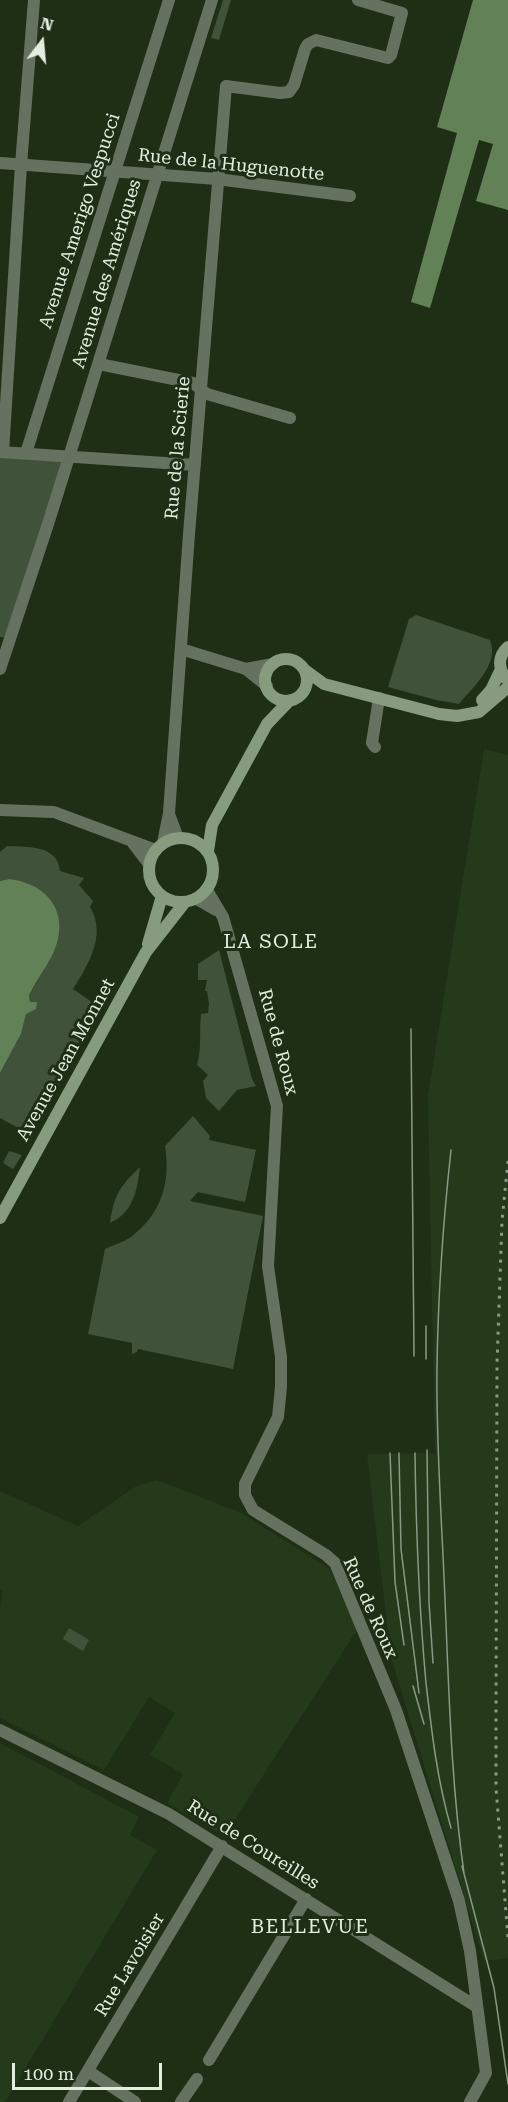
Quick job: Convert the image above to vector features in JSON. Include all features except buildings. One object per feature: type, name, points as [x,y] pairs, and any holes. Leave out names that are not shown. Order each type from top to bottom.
[{"type":"street","points":[[34,0],[5,343],[1,452],[195,465]]},
{"type":"street","name":"Avenue Amerigo Vespucci","points":[[26,453],[169,0]]},
{"type":"street","name":"Avenue des Amériques","points":[[0,669],[5,638],[99,364],[212,0]]},
{"type":"street","name":"Rue de la Scierie","points":[[159,847],[169,813],[226,86],[280,93],[289,92],[294,86],[305,49],[316,40],[388,58],[391,55],[402,13],[358,0]]},
{"type":"street","name":"Rue de la Huguenotte","points":[[0,163],[217,178],[350,196]]},
{"type":"street","points":[[99,364],[193,383],[207,394],[290,418]]},
{"type":"street","points":[[462,715],[479,703],[504,676],[500,658],[508,647]]},
{"type":"street","points":[[181,649],[246,669],[260,679],[277,698],[295,698],[317,688],[340,688]]},
{"type":"street","points":[[246,669],[278,661],[296,661],[324,684],[439,714],[462,715],[479,712],[508,687]]},
{"type":"street","points":[[267,724],[269,690],[266,676],[273,664]]},
{"type":"street","points":[[207,890],[214,871],[208,851],[212,825],[267,724],[295,698],[307,683],[305,669]]},
{"type":"street","points":[[375,747],[372,742],[379,698]]},
{"type":"street","points":[[0,810],[54,812],[132,842],[159,847]]},
{"type":"street","name":"Rue de la Scierie","points":[[169,813],[178,838]]},
{"type":"street","points":[[193,840],[212,825]]},
{"type":"street","points":[[149,864],[159,847],[178,838],[193,840],[208,851]]},
{"type":"street","points":[[132,842],[149,864],[151,882],[162,896],[169,900],[211,905],[224,917]]},
{"type":"street","name":"Avenue Jean Monnet","points":[[0,1218],[146,952],[191,901],[207,890]]},
{"type":"street","name":"Rue de Roux","points":[[207,890],[224,917],[277,1106],[267,1266],[281,1357],[281,1387],[278,1417],[245,1484],[245,1495],[253,1510],[326,1555],[335,1563],[374,1662],[396,1710],[459,1901],[470,1951],[486,2073],[470,2102]]},
{"type":"street","name":"Avenue Jean Monnet","points":[[146,952],[162,896]]},
{"type":"street","name":"Rue de Coureilles","points":[[0,1730],[169,1814],[477,2007]]},
{"type":"street","name":"Rue Lavoisier","points":[[69,2102],[222,1846]]},
{"type":"street","points":[[209,2060],[306,1899]]},
{"type":"street","points":[[88,2071],[135,2102]]},
{"type":"street","points":[[181,2102],[197,2079]]},
{"type":"shaded area","points":[[223,0],[231,0],[219,40],[211,38]]},
{"type":"shaded area","points":[[473,0],[508,0],[508,210],[476,201],[493,144],[479,140],[430,308],[411,302],[457,133],[437,127]]},
{"type":"shaded area","points":[[0,452],[69,456],[10,638],[0,637]]},
{"type":"shaded area","points":[[416,615],[490,640],[491,658],[484,675],[459,704],[388,687],[409,619]]},
{"type":"shaded area","points":[[484,749],[508,755],[508,1958],[484,1961],[391,1658],[367,1454],[435,1453],[428,1095]]},
{"type":"shaded area","points":[[7,846],[41,849],[54,856],[60,871],[84,878],[79,885],[93,901],[90,907],[97,928],[94,949],[73,989],[102,1009],[31,1135],[0,1118],[0,1073],[21,1034],[26,1014],[37,1003],[30,1002],[29,995],[53,954],[58,936],[27,883],[9,879],[0,881],[0,852]]},
{"type":"shaded area","points":[[9,879],[36,887],[46,895],[58,914],[59,927],[58,940],[53,954],[29,995],[30,1002],[37,1002],[36,1009],[26,1014],[21,1034],[0,1073],[0,881]]},
{"type":"shaded area","points":[[219,950],[252,1079],[256,1086],[237,1090],[219,1111],[206,1098],[203,1081],[208,1075],[197,1065],[201,1014],[208,1013],[209,1004],[207,991],[205,991],[207,980],[198,980],[198,964]]},
{"type":"shaded area","points":[[193,1116],[210,1136],[209,1140],[256,1150],[245,1202],[198,1192],[190,1201],[263,1216],[233,1369],[138,1349],[132,1354],[132,1343],[88,1334],[105,1249],[131,1237],[157,1208],[165,1185],[165,1146]]},
{"type":"shaded area","points":[[9,1151],[22,1155],[13,1169],[3,1163]]},
{"type":"shaded area","points":[[140,1167],[133,1200],[124,1213],[110,1223],[119,1192]]},
{"type":"shaded area","points":[[157,1480],[241,1513],[330,1569],[357,1630],[224,1836],[167,1803],[183,1774],[150,1755],[175,1713],[149,1697],[104,1770],[0,1718],[2,1591],[0,1589],[0,1491],[78,1526],[135,1487]]},
{"type":"shaded area","points":[[69,1628],[89,1640],[83,1651],[63,1639]]},
{"type":"shaded area","points":[[0,1743],[139,1817],[130,1835],[157,1850],[5,2102],[0,2102]]},
{"type":"tram line","points":[[411,1029],[414,1356]]},
{"type":"tram line","points":[[451,1150],[440,1286],[437,1426],[451,1737],[464,1873]]},
{"type":"tram line","points":[[426,1326],[426,1359]]},
{"type":"tram line","points":[[427,1450],[429,1602],[433,1663]]},
{"type":"tram line","points":[[390,1453],[395,1582],[404,1645]]},
{"type":"tram line","points":[[399,1453],[401,1549],[419,1693]]},
{"type":"tram line","points":[[415,1453],[418,1568],[426,1683],[439,1774],[451,1828]]},
{"type":"tram line","points":[[413,1686],[424,1724]]},
{"type":"tram line","points":[[462,1866],[494,1988],[508,2084]]},
{"type":"railway","points":[[508,1161],[502,1221],[497,1364],[496,1722],[496,1788],[508,1938]]},
{"type":"district","name":"LA SOLE","points":[[271,942]]},
{"type":"district","name":"BELLEVUE","points":[[310,1927]]}]
